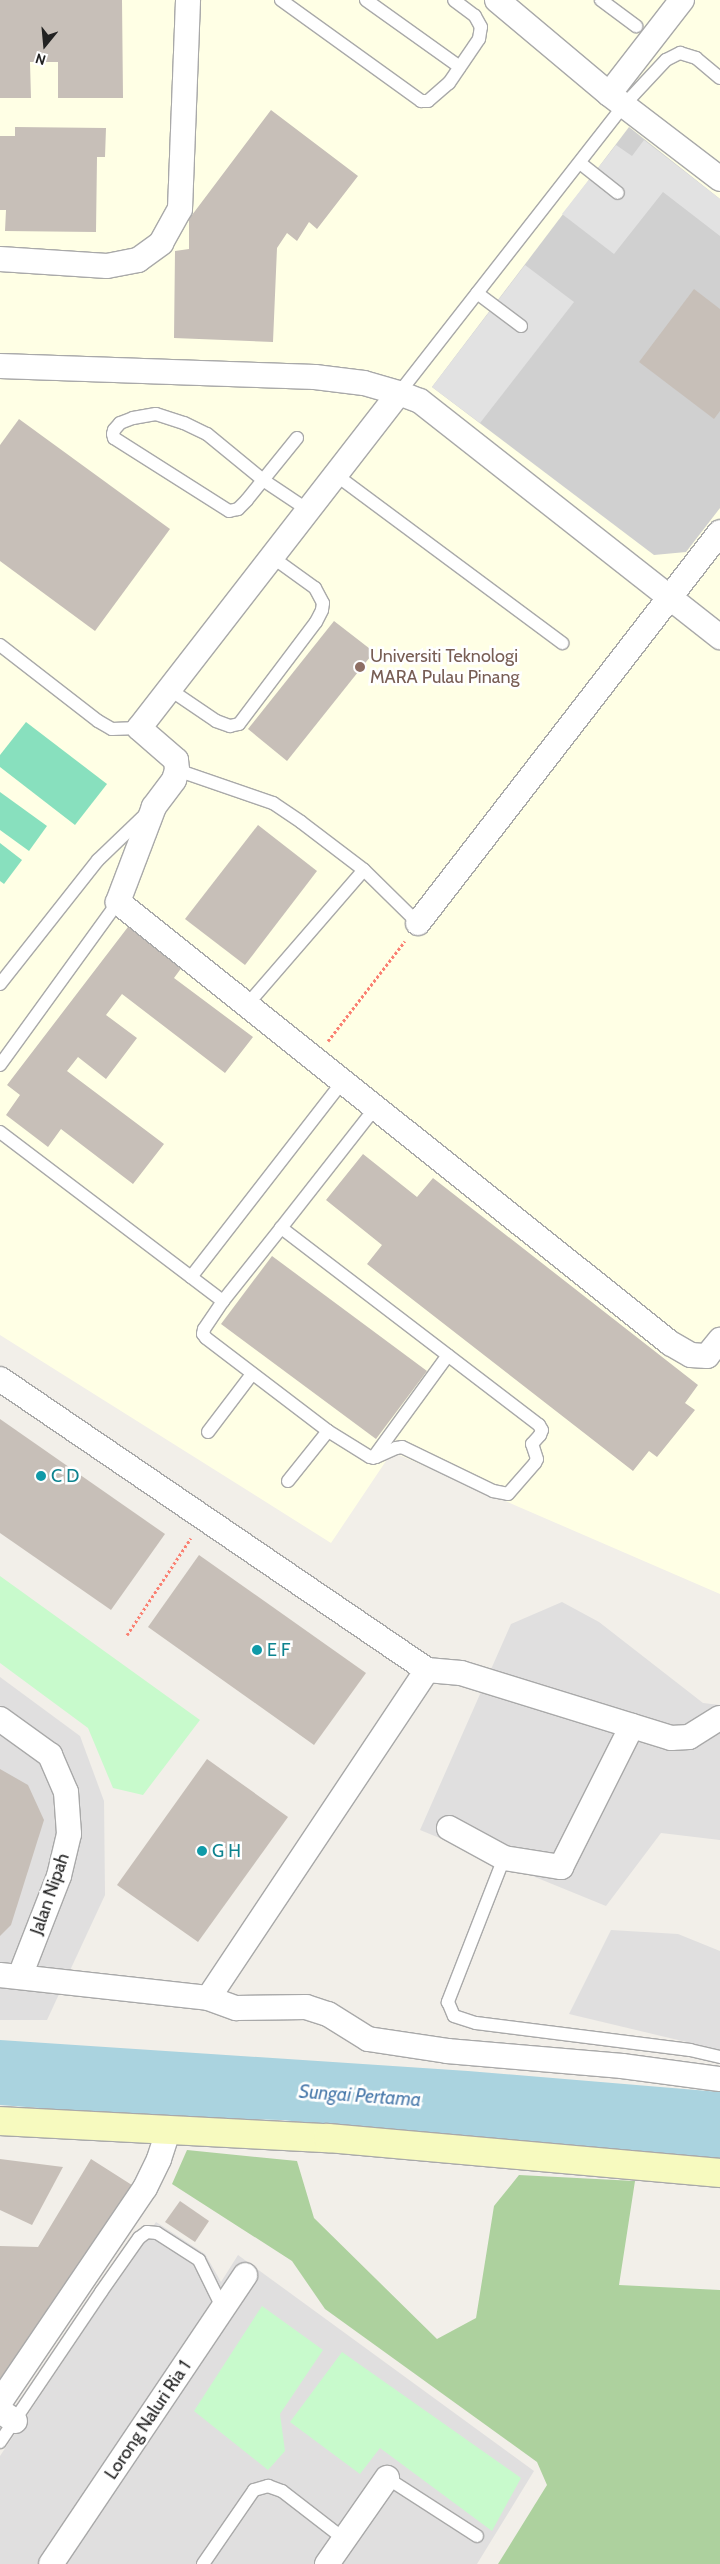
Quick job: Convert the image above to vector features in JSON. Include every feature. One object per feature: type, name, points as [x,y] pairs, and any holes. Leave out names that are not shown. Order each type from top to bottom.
[{"type":"street","points":[[0,259],[107,266],[138,260],[161,243],[180,209],[188,0]]},
{"type":"street","points":[[497,0],[616,100],[720,179]]},
{"type":"street","points":[[616,100],[682,0]]},
{"type":"street","points":[[0,366],[315,377],[364,383],[399,393],[420,402],[720,637]]},
{"type":"street","points":[[399,393],[139,728],[176,760],[177,770],[174,780],[154,807],[118,902],[670,1343],[690,1355],[707,1356],[720,1340]]},
{"type":"street","points":[[418,923],[720,532]]},
{"type":"street","points":[[0,1378],[427,1670],[461,1673],[671,1738],[689,1737],[720,1718]]},
{"type":"street","points":[[208,1998],[427,1670]]},
{"type":"street","name":"Jalan Nipah","points":[[0,1719],[50,1755],[66,1792],[69,1834],[59,1876],[10,1975]]},
{"type":"street","points":[[449,1828],[504,1858],[561,1867],[632,1726]]},
{"type":"street","points":[[10,1975],[208,1998],[236,2008],[306,2007],[328,2014],[368,2039],[447,2051],[622,2066],[720,2078]]},
{"type":"street","points":[[0,2121],[328,2138],[720,2173]]},
{"type":"street","points":[[0,2402],[145,2188],[159,2158],[168,2131]]},
{"type":"street","name":"Lorong Naluri Ria 1","points":[[51,2564],[245,2275]]},
{"type":"street","points":[[327,2564],[387,2478]]},
{"type":"lane","points":[[281,0],[421,101],[428,101],[449,84],[479,39],[481,27],[475,16],[454,0]]},
{"type":"lane","points":[[366,0],[460,67]]},
{"type":"lane","points":[[602,0],[636,26]]},
{"type":"lane","points":[[399,393],[580,162],[616,100],[666,60],[680,53],[696,58],[720,78]]},
{"type":"lane","points":[[580,162],[618,193]]},
{"type":"lane","points":[[477,293],[521,326]]},
{"type":"lane","points":[[297,438],[263,480],[238,509],[229,511],[114,438],[114,430],[120,423],[133,418],[156,414],[184,423],[207,434],[263,480],[308,510]]},
{"type":"lane","points":[[336,475],[562,643]]},
{"type":"lane","points":[[169,689],[216,721],[230,726],[238,724],[316,622],[322,610],[323,603],[316,588],[272,557]]},
{"type":"lane","points":[[0,645],[112,730],[139,728]]},
{"type":"lane","points":[[177,770],[273,804],[302,822],[364,870],[418,923]]},
{"type":"lane","points":[[3,980],[98,860],[154,807]]},
{"type":"lane","points":[[246,1006],[364,870]]},
{"type":"lane","points":[[0,1065],[118,902]]},
{"type":"lane","points":[[191,1277],[342,1082]]},
{"type":"lane","points":[[373,1458],[328,1431],[252,1374],[203,1334],[223,1301],[375,1108]]},
{"type":"lane","points":[[0,1132],[223,1301]]},
{"type":"lane","points":[[281,1228],[539,1425],[542,1430],[532,1444],[536,1459],[535,1463],[508,1494],[493,1491],[402,1447],[373,1458]]},
{"type":"lane","points":[[373,1458],[448,1355]]},
{"type":"lane","points":[[208,1432],[252,1374]]},
{"type":"lane","points":[[288,1481],[328,1431]]},
{"type":"lane","points":[[504,1858],[448,2002],[454,2016],[476,2023],[690,2050],[720,2057]]},
{"type":"lane","points":[[0,2442],[7,2416],[140,2238],[147,2232],[157,2233],[199,2260],[223,2308]]},
{"type":"lane","points":[[387,2478],[478,2536]]},
{"type":"lane","points":[[203,2564],[254,2490],[268,2486],[282,2491],[344,2539]]},
{"type":"path","points":[[314,1059],[418,923]]},
{"type":"path","points":[[127,1635],[204,1518]]},
{"type":"shaded area","name":"Universiti Teknologi MARA Pulau Pinang","points":[[0,0],[720,0],[720,1594],[392,1452],[331,1543],[0,1335]]},
{"type":"shaded area","points":[[629,127],[720,199],[720,508],[686,552],[654,555],[432,387]]},
{"type":"shaded area","points":[[644,140],[720,199],[720,236],[663,192],[614,254],[562,214],[616,145],[632,156]]},
{"type":"shaded area","points":[[525,265],[574,302],[480,423],[432,387]]},
{"type":"shaded area","points":[[562,1602],[599,1622],[703,1703],[720,1705],[720,1840],[661,1833],[606,1906],[420,1830],[511,1624]]},
{"type":"shaded area","points":[[0,1677],[80,1736],[104,1801],[105,1895],[47,2020],[0,2020]]},
{"type":"shaded area","points":[[611,1930],[678,1934],[720,1951],[720,2050],[569,2014]]},
{"type":"shaded area","points":[[156,2222],[205,2254],[221,2282],[238,2255],[534,2471],[477,2564],[0,2564],[0,2456]]},
{"type":"green space","points":[[26,722],[107,784],[75,825],[0,767],[0,755]]},
{"type":"green space","points":[[0,792],[47,826],[29,851],[0,830]]},
{"type":"green space","points":[[0,843],[22,860],[4,884],[0,881]]},
{"type":"green space","points":[[0,1576],[200,1720],[143,1795],[113,1788],[88,1728],[0,1663]]},
{"type":"green space","points":[[187,2150],[297,2161],[314,2218],[437,2339],[476,2318],[494,2206],[519,2175],[635,2181],[619,2285],[720,2290],[720,2564],[498,2564],[547,2485],[537,2462],[325,2309],[292,2261],[172,2184]]},
{"type":"green space","points":[[262,2306],[323,2350],[280,2414],[285,2451],[268,2470],[194,2411]]},
{"type":"green space","points":[[342,2352],[521,2478],[492,2531],[380,2448],[360,2474],[290,2422]]},
{"type":"water","name":"Sungai Pertama","points":[[0,2040],[468,2071],[720,2092],[720,2161],[281,2120],[145,2116],[0,2105]]},
{"type":"building","points":[[0,0],[122,0],[123,98],[58,98],[58,62],[30,62],[31,98],[0,98]]},
{"type":"building","points":[[271,110],[358,176],[317,229],[309,222],[297,241],[287,233],[277,248],[273,342],[174,338],[175,251],[189,249],[189,219]]},
{"type":"building","points":[[15,127],[106,128],[105,157],[97,157],[96,232],[5,231],[6,210],[0,210],[0,136],[15,136]]},
{"type":"building","points":[[694,289],[720,309],[720,411],[714,419],[639,362]]},
{"type":"building","points":[[19,419],[170,529],[95,631],[0,561],[0,445]]},
{"type":"building","points":[[334,621],[374,652],[287,761],[248,729]]},
{"type":"building","points":[[258,825],[317,871],[245,965],[185,919]]},
{"type":"building","points":[[131,923],[185,963],[174,978],[253,1037],[225,1073],[122,994],[106,1015],[137,1038],[106,1079],[78,1057],[67,1071],[164,1144],[133,1184],[61,1129],[48,1147],[6,1115],[20,1095],[7,1085]]},
{"type":"building","points":[[363,1154],[417,1197],[433,1178],[698,1385],[685,1403],[695,1410],[657,1457],[649,1451],[633,1471],[367,1264],[382,1245],[326,1200]]},
{"type":"building","points":[[272,1256],[427,1371],[376,1439],[221,1324]]},
{"type":"building","name":"C D","points":[[0,1419],[165,1534],[111,1610],[0,1533]]},
{"type":"building","name":"E F","points":[[199,1555],[366,1673],[314,1745],[148,1627]]},
{"type":"building","name":"G H","points":[[207,1759],[288,1817],[198,1942],[117,1885]]},
{"type":"building","points":[[0,1769],[28,1785],[44,1820],[11,1925],[0,1936]]},
{"type":"building","points":[[0,2159],[63,2167],[32,2225],[0,2210]]},
{"type":"building","points":[[91,2159],[135,2187],[0,2381],[0,2246],[38,2247]]},
{"type":"building","points":[[180,2201],[209,2221],[195,2242],[165,2222]]},
{"type":"place","name":"Universiti Teknologi MARA Pulau Pinang","points":[[360,667]]},
{"type":"place","name":"C D","points":[[41,1476]]},
{"type":"place","name":"E F","points":[[257,1650]]},
{"type":"place","name":"G H","points":[[202,1851]]}]
